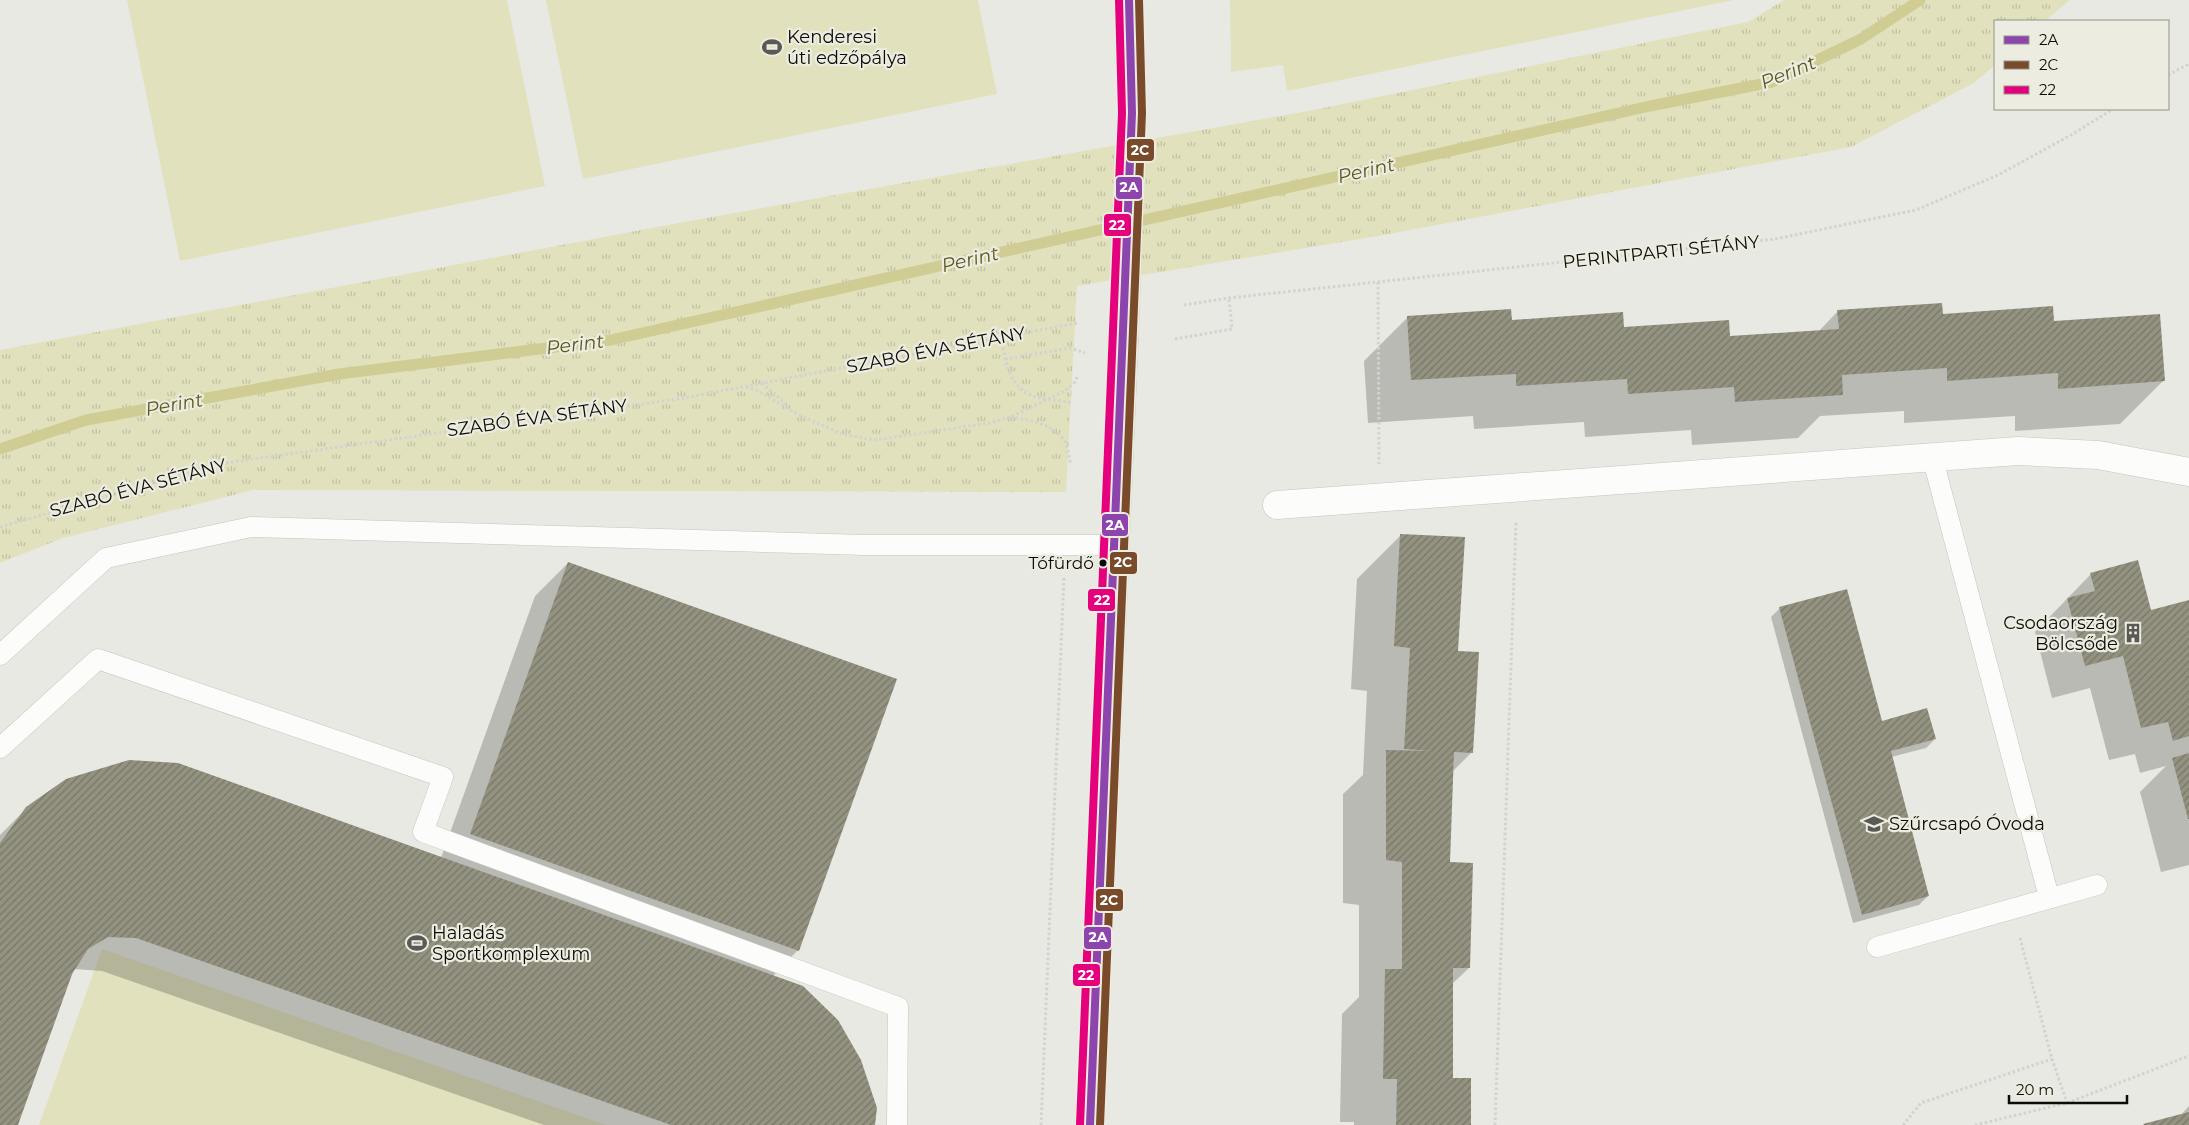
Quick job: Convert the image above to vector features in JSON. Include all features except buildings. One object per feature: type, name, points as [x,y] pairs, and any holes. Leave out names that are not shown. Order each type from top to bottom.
[{"type":"street","points":[[1090,1125],[1132,113],[1129,0]]},
{"type":"street","points":[[1277,505],[1370,500],[2018,451],[2098,454],[2189,472]]},
{"type":"lane","points":[[1932,456],[2049,897]]},
{"type":"lane","points":[[0,655],[106,558],[251,526],[865,545],[1114,545]]},
{"type":"lane","points":[[0,748],[98,659],[443,777],[423,832],[898,1007],[897,1125]]},
{"type":"lane","points":[[1877,946],[2097,885]]},
{"type":"path","points":[[2169,74],[2189,64]]},
{"type":"path","name":"PERINTPARTI SÉTÁNY","points":[[1184,305],[1229,298],[1775,240],[1916,210],[1998,175],[2071,135],[2110,110]]},
{"type":"path","points":[[1370,500],[1378,282]]},
{"type":"path","points":[[1175,339],[1232,329],[1229,298]]},
{"type":"path","name":"SZABÓ ÉVA SÉTÁNY","points":[[0,527],[219,464],[684,398],[1077,323]]},
{"type":"path","points":[[1001,338],[1011,376],[1020,389],[1030,395],[1073,404]]},
{"type":"path","points":[[1005,359],[1070,348],[1085,353]]},
{"type":"path","points":[[744,387],[756,390],[799,415],[842,434],[874,440],[989,423],[1011,417],[1046,399],[1065,392],[1075,382],[1078,375]]},
{"type":"path","points":[[762,383],[799,415]]},
{"type":"path","points":[[1011,417],[1036,422],[1058,433],[1066,443],[1071,465]]},
{"type":"path","points":[[1495,1125],[1517,488]]},
{"type":"path","points":[[1041,1125],[1065,545]]},
{"type":"path","points":[[2012,908],[2052,1059],[2067,1103]]},
{"type":"path","points":[[1975,1125],[2067,1103],[2189,1056]]},
{"type":"path","points":[[1903,1125],[1921,1104],[2052,1059]]},
{"type":"green space","points":[[127,0],[507,0],[545,186],[180,261]]},
{"type":"green space","name":"Kenderesi úti edzőpálya","points":[[546,0],[978,0],[997,94],[583,179]]},
{"type":"green space","points":[[1230,0],[1734,0],[1287,91],[1283,65],[1231,72]]},
{"type":"green space","points":[[1784,0],[2070,0],[2046,20],[1994,20],[1994,66],[1974,83],[1851,147],[1378,236],[1077,286],[1066,492],[253,490],[63,538],[0,563],[0,350],[689,221],[1303,112],[1748,22]]},
{"type":"green space","points":[[102,949],[606,1125],[39,1125]]},
{"type":"waterway","name":"Perint","points":[[0,449],[86,420],[339,374],[611,340],[1650,106],[1772,82],[1861,39],[1920,0]]},
{"type":"transit line","name":"22","points":[[1080,1125],[1122,113],[1119,0]]},
{"type":"transit line","name":"2A","points":[[1090,1125],[1132,113],[1129,0]]},
{"type":"transit line","name":"2C","points":[[1100,1125],[1142,113],[1139,0]]},
{"type":"place","name":"Kenderesi úti edzőpálya","points":[[772,47]]},
{"type":"place","name":"Tófürdő","points":[[1103,563]]},
{"type":"place","name":"Csodaország Bölcsőde","points":[[2133,633]]},
{"type":"place","name":"Szűrcsapó Óvoda","points":[[1874,824]]},
{"type":"place","name":"Haladás Sportkomplexum","points":[[417,943]]}]
